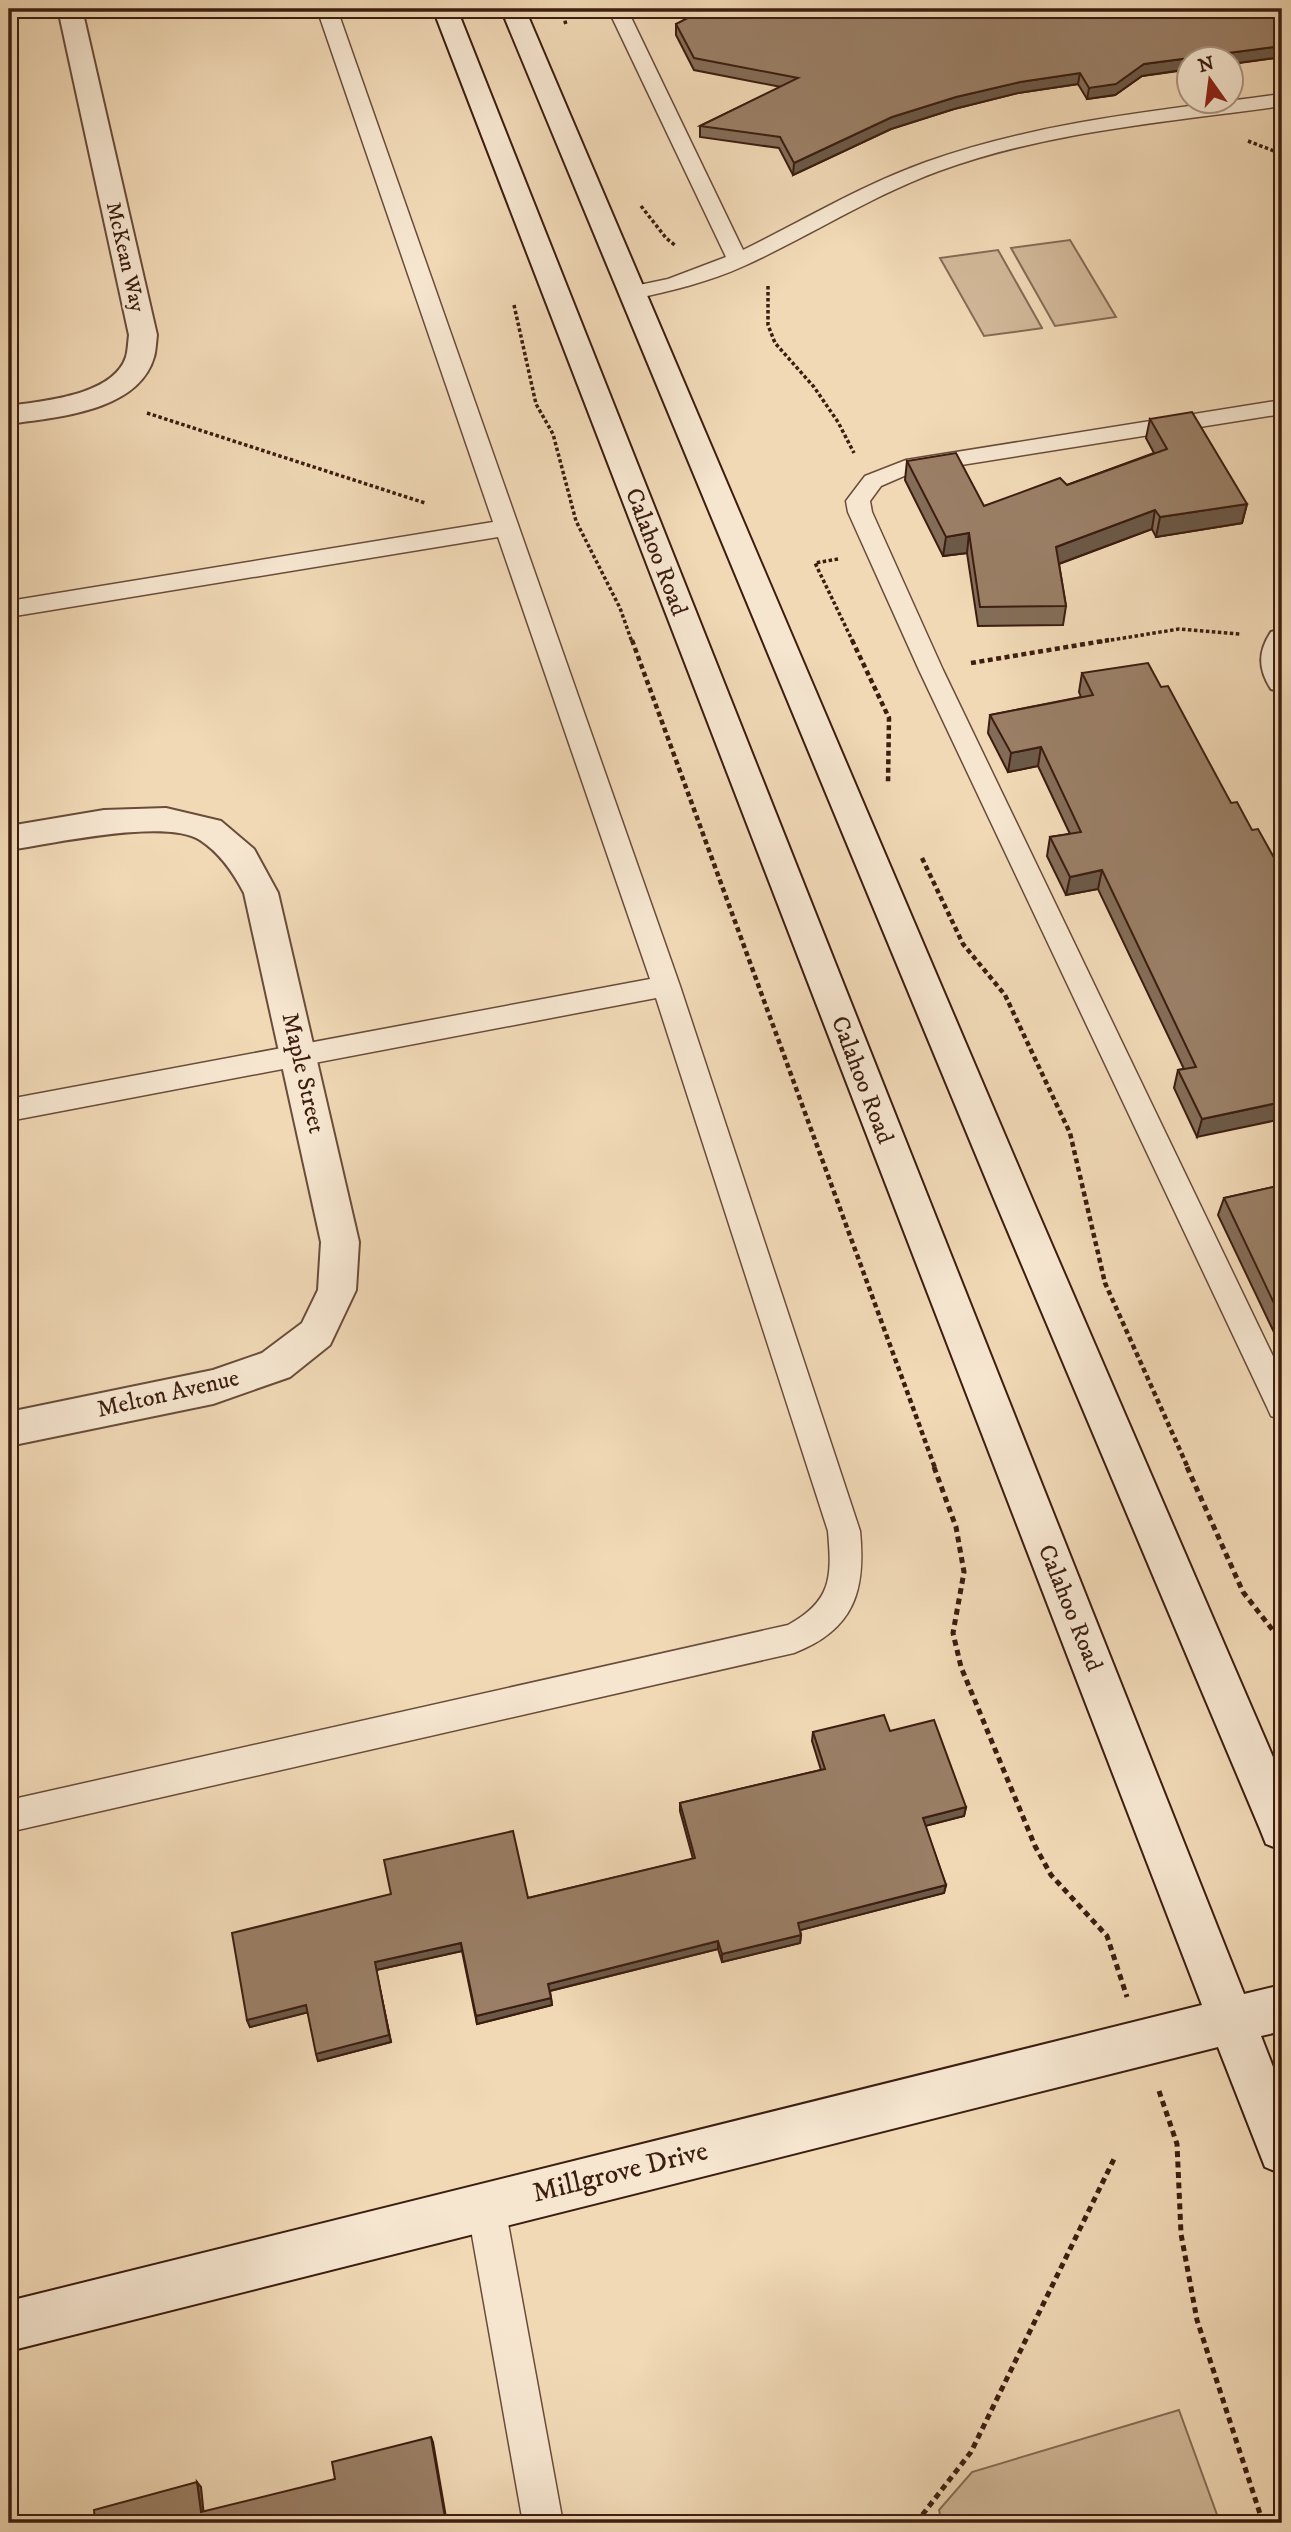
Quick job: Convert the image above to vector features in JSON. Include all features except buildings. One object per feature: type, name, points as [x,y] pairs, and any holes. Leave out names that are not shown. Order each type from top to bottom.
[{"type":"main road","name":"McKean Way","points":[[9,415],[69,405],[100,395],[121,383],[137,367],[143,351],[143,335],[70,9]]},
{"type":"main road","name":"Calahoo Road","points":[[445,9],[1282,2150]]},
{"type":"main road","points":[[513,9],[1282,1829]]},
{"type":"main road","points":[[1282,639],[1275,651],[1282,681]]},
{"type":"main road","name":"Maple Street","points":[[9,838],[104,822],[166,820],[209,829],[242,858],[261,893],[340,1242],[337,1290],[316,1334]]},
{"type":"main road","name":"Melton Avenue","points":[[9,1429],[213,1387],[276,1365],[316,1334]]},
{"type":"main road","name":"Millgrove Drive","points":[[9,2326],[1282,2008]]},
{"type":"lane","points":[[9,1816],[794,1638],[819,1627],[840,1601],[848,1564],[845,1531],[666,986],[327,9]]},
{"type":"lane","points":[[617,9],[738,261]]},
{"type":"lane","points":[[633,293],[669,288],[738,261],[891,183],[933,166],[989,149],[1110,124],[1282,100]]},
{"type":"lane","points":[[1282,407],[906,467],[873,481],[858,502],[860,512],[931,670],[1282,1406]]},
{"type":"lane","points":[[9,609],[505,528]]},
{"type":"lane","points":[[9,1110],[666,986]]},
{"type":"lane","points":[[486,2207],[543,2523]]},
{"type":"path","points":[[513,293],[514,314],[536,404],[553,434],[576,520],[620,608],[956,1527],[964,1572],[953,1633],[961,1667],[1035,1846],[1051,1874],[1108,1936]]},
{"type":"path","points":[[100,395],[175,424],[426,503]]},
{"type":"path","points":[[815,563],[889,718],[888,787]]},
{"type":"path","points":[[931,670],[1179,629],[1244,634]]},
{"type":"path","points":[[917,848],[963,944],[1005,995],[1070,1133],[1105,1283],[1242,1592],[1282,1642]]},
{"type":"path","points":[[1177,2144],[1181,2234],[1197,2320],[1264,2523]]},
{"type":"path","points":[[916,2523],[971,2452],[1114,2159]]},
{"type":"shaded area","points":[[1070,240],[1116,317],[1055,326],[1011,248]]},
{"type":"shaded area","points":[[998,250],[1043,328],[984,336],[940,258]]},
{"type":"shaded area","points":[[1179,2410],[1220,2523],[942,2523],[939,2510],[972,2472]]}]
